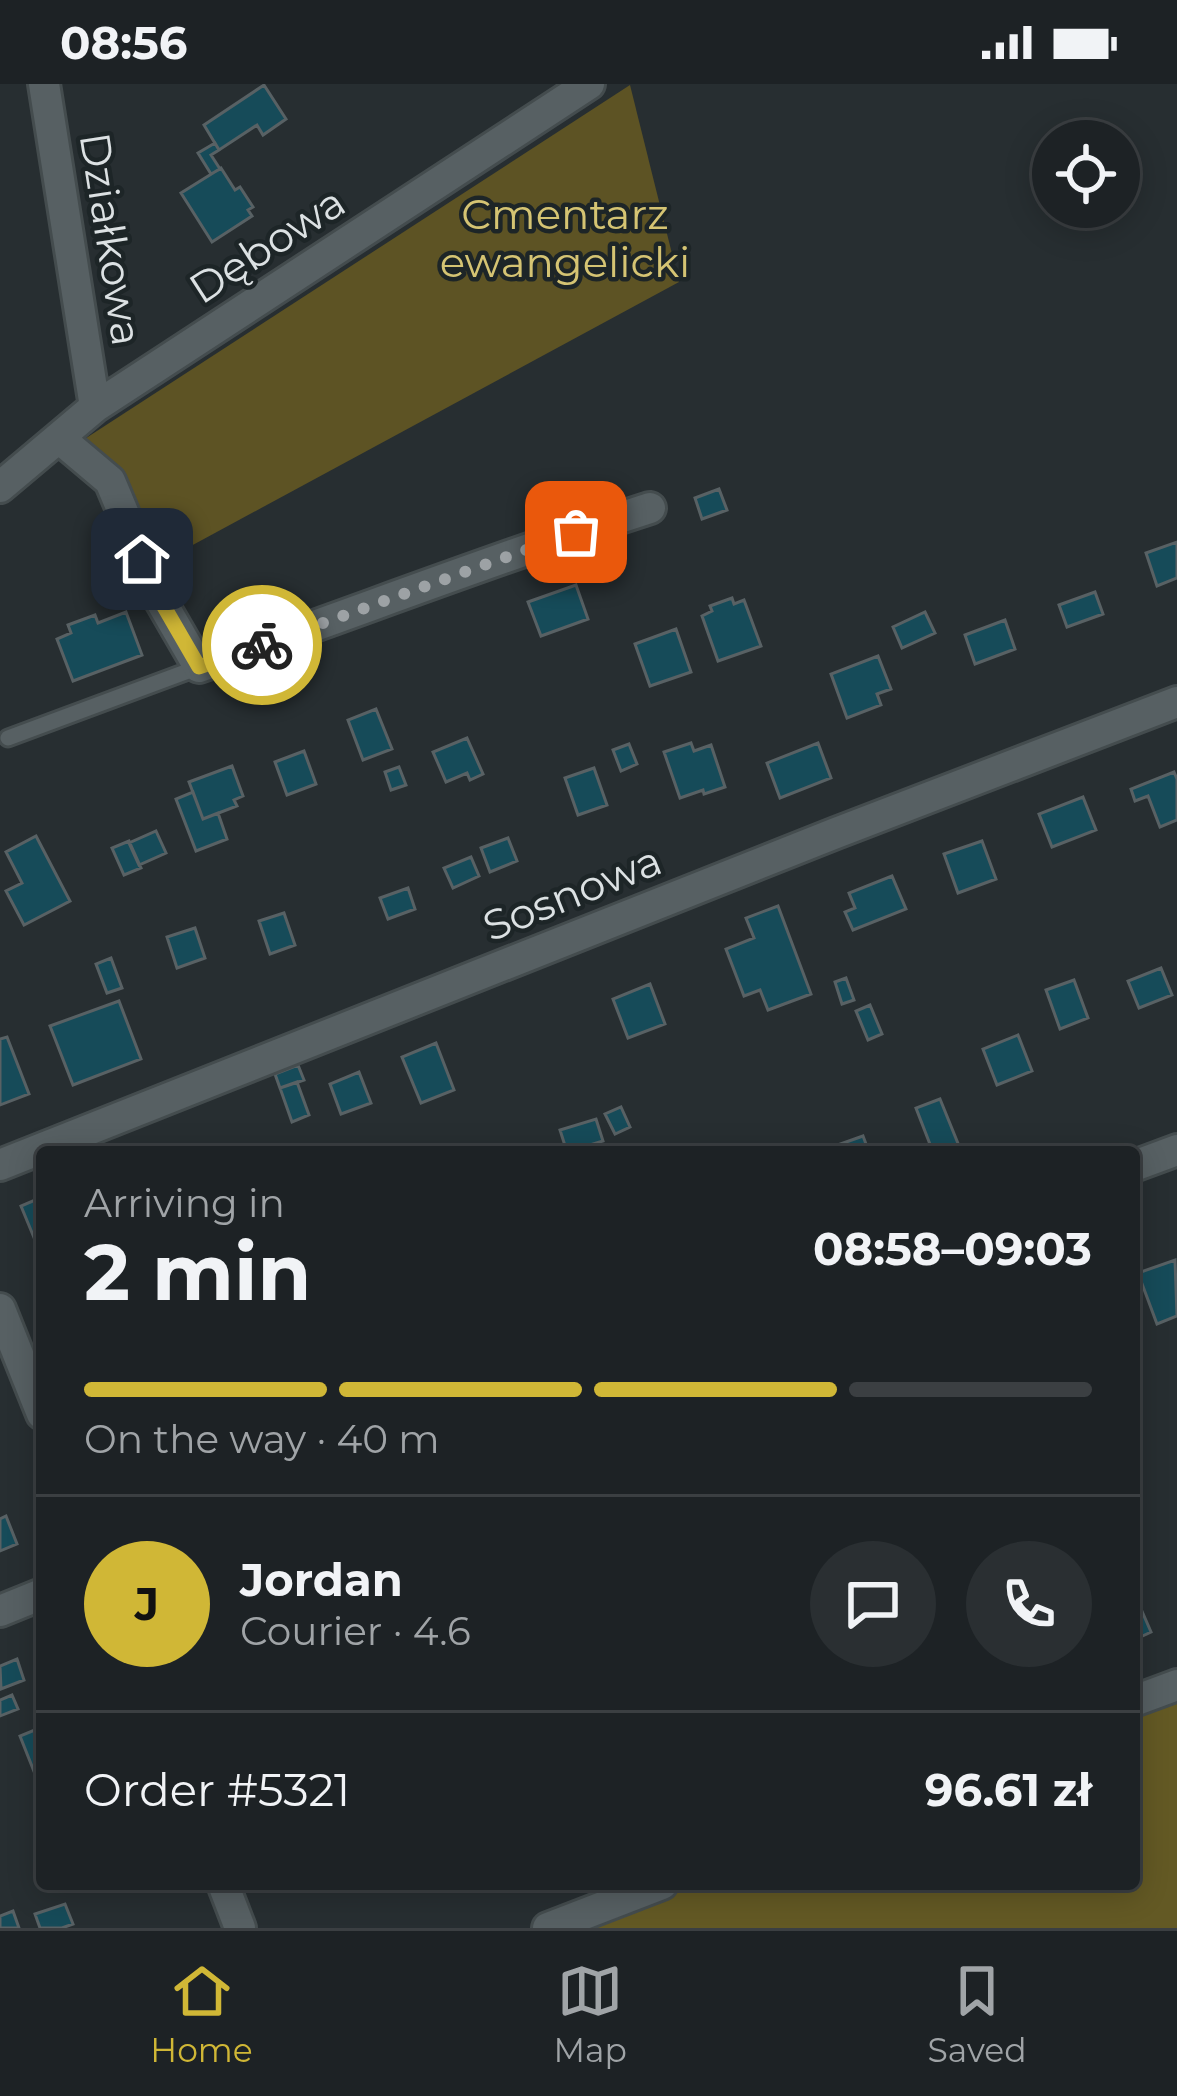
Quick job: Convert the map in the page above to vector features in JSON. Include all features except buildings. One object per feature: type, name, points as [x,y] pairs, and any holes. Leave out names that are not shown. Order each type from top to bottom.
[{"type":"street","name":"Działkowa","points":[[44,84],[95,407]]},
{"type":"street","name":"Dębowa","points":[[0,487],[95,407],[589,84]]},
{"type":"street","points":[[58,438],[110,482],[159,598],[199,667],[650,508]]},
{"type":"street","name":"Sosnowa","points":[[48,1146],[1177,702]]},
{"type":"street","points":[[1140,1164],[1177,1150]]},
{"type":"street","name":"Sosnowa","points":[[0,1165],[36,1151]]},
{"type":"street","points":[[0,1309],[36,1399]]},
{"type":"street","points":[[0,1610],[36,1596]]},
{"type":"street","points":[[1140,1700],[1177,1685]]},
{"type":"street","points":[[225,1890],[236,1927]]},
{"type":"street","points":[[548,1928],[646,1890]]},
{"type":"lane","points":[[8,738],[199,667]]},
{"type":"green space","name":"Cmentarz ewangelicki","points":[[630,85],[679,282],[154,566],[80,442]]},
{"type":"shaded area","points":[[1177,1697],[1177,1928],[572,1928],[671,1890],[1140,1890],[1140,1712]]},
{"type":"way so far","points":[[262,645],[576,532]]},
{"type":"route","points":[[142,559],[199,667],[262,645]]}]
